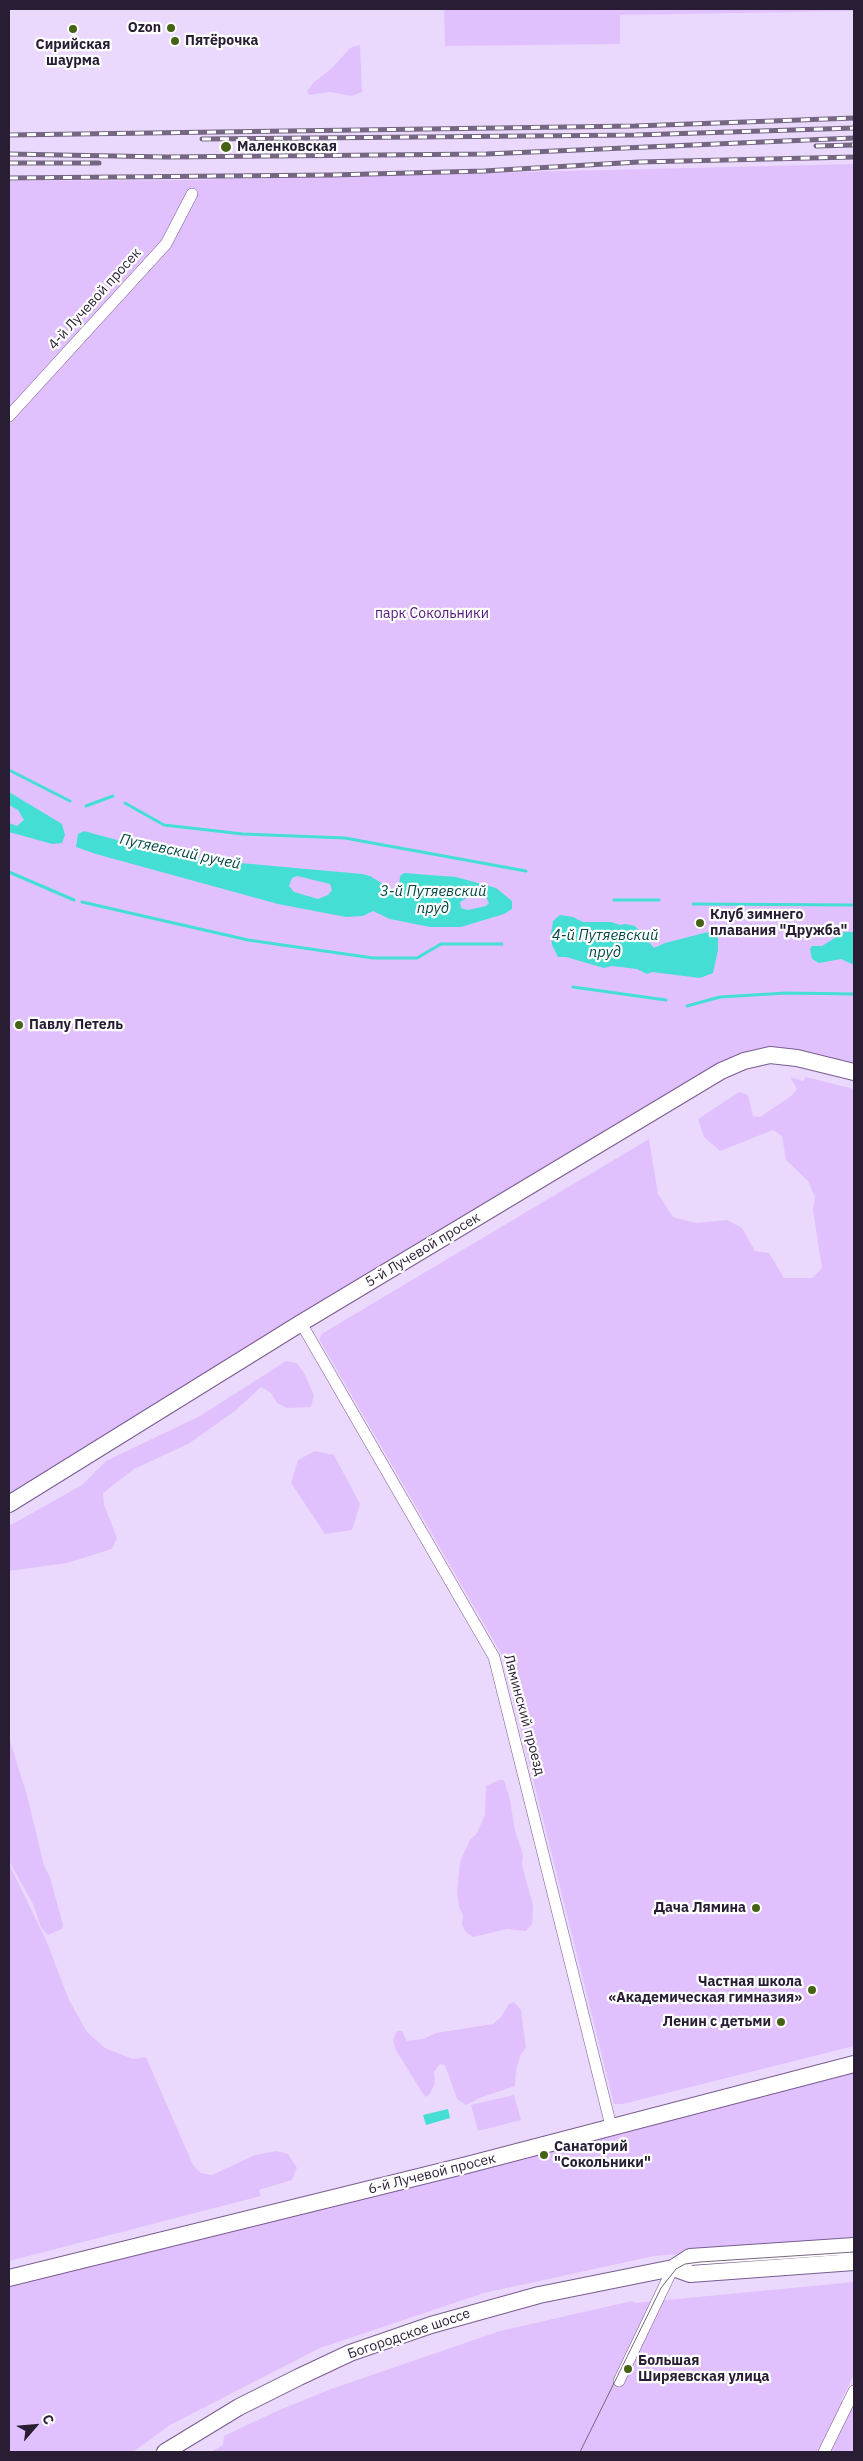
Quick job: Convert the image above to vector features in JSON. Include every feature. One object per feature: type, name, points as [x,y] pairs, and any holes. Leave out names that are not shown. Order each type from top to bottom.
[{"type":"street","name":"4-й Лучевой просек","points":[[9,416],[166,244],[192,194]]},
{"type":"street","name":"5-й Лучевой просек","points":[[9,1504],[301,1323],[721,1071],[744,1061],[770,1055],[797,1058],[854,1072]]},
{"type":"street","name":"Ляминский проезд","points":[[301,1323],[494,1657],[611,2126]]},
{"type":"street","name":"6-й Лучевой просек","points":[[9,2278],[419,2177],[854,2064]]},
{"type":"street","name":"Богородское шоссе","points":[[165,2452],[240,2407],[350,2353],[431,2325],[539,2295],[673,2268],[690,2257],[854,2246]]},
{"type":"street","name":"Богородское шоссе","points":[[673,2268],[690,2274],[854,2262]]},
{"type":"street","points":[[619,2381],[673,2268]]},
{"type":"street","points":[[824,2452],[854,2391]]},
{"type":"green space","points":[[444,9],[854,9],[854,11],[620,15],[620,44],[445,46]]},
{"type":"green space","points":[[360,45],[362,92],[352,96],[330,92],[309,95],[307,91],[314,82],[332,68],[350,48]]},
{"type":"green space","name":"парк Сокольники","points":[[854,164],[854,1066],[784,1050],[760,1048],[735,1055],[9,1499],[9,181],[188,180]]},
{"type":"green space","points":[[790,1077],[803,1081],[806,1077],[854,1089],[854,2046],[623,2104],[614,2104],[502,1655],[319,1339],[323,1333],[649,1139],[658,1194],[673,1217],[696,1223],[727,1220],[742,1228],[755,1251],[769,1253],[784,1278],[812,1278],[822,1268],[813,1210],[815,1197],[808,1181],[786,1160],[782,1136],[773,1130],[720,1151],[704,1137],[698,1119],[739,1092],[748,1095],[753,1116],[760,1117],[791,1096],[797,1089]]},
{"type":"green space","points":[[286,1361],[297,1363],[304,1373],[314,1395],[311,1407],[287,1408],[277,1403],[271,1393],[261,1387],[235,1411],[188,1444],[134,1469],[103,1493],[104,1505],[117,1538],[112,1549],[67,1563],[9,1571],[9,1526],[82,1485],[106,1461],[200,1416]]},
{"type":"green space","points":[[315,1451],[334,1455],[360,1504],[352,1530],[325,1534],[291,1483],[298,1460]]},
{"type":"green space","points":[[9,1738],[27,1795],[44,1866],[50,1877],[63,1925],[62,1929],[48,1935],[41,1927],[33,1904],[9,1861]]},
{"type":"green space","points":[[499,1780],[504,1780],[510,1800],[515,1831],[523,1854],[522,1865],[533,1905],[532,1924],[526,1931],[507,1929],[473,1937],[466,1932],[462,1925],[463,1915],[459,1907],[457,1892],[460,1862],[470,1840],[477,1833],[485,1815],[486,1786]]},
{"type":"green space","points":[[9,1864],[46,1940],[69,2000],[87,2032],[105,2048],[133,2059],[146,2057],[193,2165],[201,2173],[212,2175],[255,2155],[277,2151],[288,2154],[297,2168],[292,2180],[259,2190],[261,2196],[9,2261]]},
{"type":"green space","points":[[514,2002],[521,2010],[526,2048],[521,2054],[516,2070],[515,2086],[479,2098],[466,2105],[457,2099],[445,2065],[440,2064],[434,2072],[435,2083],[430,2094],[426,2097],[396,2050],[393,2040],[397,2031],[402,2031],[407,2041],[423,2039],[436,2033],[493,2024],[501,2017],[509,2004]]},
{"type":"green space","points":[[854,2073],[854,2242],[654,2256],[484,2293],[320,2348],[170,2425],[133,2452],[9,2452],[9,2287]]},
{"type":"green space","points":[[514,2095],[521,2120],[478,2131],[471,2105]]},
{"type":"green space","points":[[854,2282],[854,2374],[841,2401],[853,2407],[854,2405],[854,2452],[211,2452],[223,2445],[224,2436],[277,2411],[331,2389],[500,2331],[632,2301],[635,2303]]},
{"type":"water","points":[[9,792],[62,824],[65,835],[62,843],[52,844],[9,832],[9,823],[17,826],[24,820],[18,810],[9,805]]},
{"type":"water","name":"3-й Путяевский пруд","points":[[84,831],[150,849],[207,860],[362,874],[370,876],[394,891],[399,890],[400,876],[404,873],[456,877],[496,888],[512,901],[512,909],[504,914],[461,927],[430,927],[390,919],[373,911],[363,916],[346,917],[278,904],[96,854],[76,847],[78,834]],"holes":[[[297,876],[330,884],[332,890],[328,895],[318,899],[294,892],[289,886],[292,878]],[[477,892],[485,895],[489,903],[486,906],[468,910],[461,908],[460,902]]]},
{"type":"water","name":"4-й Путяевский пруд","points":[[560,915],[573,917],[583,922],[611,922],[635,926],[654,948],[665,943],[712,931],[718,938],[718,950],[713,973],[700,978],[652,972],[647,974],[637,969],[612,966],[604,968],[566,957],[558,957],[552,945],[551,934],[553,921]]},
{"type":"water","points":[[844,932],[854,932],[854,965],[841,959],[819,963],[812,959],[810,949],[812,946],[822,946]]},
{"type":"water","points":[[448,2109],[450,2118],[426,2125],[423,2115]]},
{"type":"waterway","points":[[9,770],[70,801]]},
{"type":"waterway","points":[[86,806],[113,796]]},
{"type":"waterway","points":[[125,803],[164,825],[243,834],[345,838],[526,871]]},
{"type":"waterway","points":[[9,872],[74,900]]},
{"type":"waterway","points":[[614,900],[659,900]]},
{"type":"waterway","points":[[82,902],[248,940],[373,958],[417,958],[441,944],[502,944]]},
{"type":"waterway","points":[[693,904],[854,905]]},
{"type":"waterway","points":[[573,987],[666,1000]]},
{"type":"waterway","points":[[687,1006],[720,997],[786,993],[854,994]]},
{"type":"tram line","points":[[580,2452],[661,2288],[676,2269],[685,2264],[700,2262],[854,2252]]},
{"type":"railway","points":[[9,135],[635,126],[854,118]]},
{"type":"railway","points":[[202,139],[636,135],[854,128]]},
{"type":"railway","points":[[9,154],[166,157],[486,154],[854,138]]},
{"type":"railway","points":[[816,146],[854,145]]},
{"type":"railway","points":[[9,178],[332,175],[484,171],[639,162],[854,157]]},
{"type":"railway","points":[[9,163],[99,163]]},
{"type":"place","name":"Ozon","points":[[171,28]]},
{"type":"place","name":"Сирийская шаурма","points":[[73,29]]},
{"type":"place","name":"Пятёрочка","points":[[175,41]]},
{"type":"place","name":"Маленковская","points":[[226,147]]},
{"type":"place","name":"Клуб зимнего плавания \"Дружба\"","points":[[700,923]]},
{"type":"place","name":"Павлу Петель","points":[[19,1025]]},
{"type":"place","name":"Дача Лямина","points":[[756,1908]]},
{"type":"place","name":"Частная школа «Академическая гимназия»","points":[[812,1990]]},
{"type":"place","name":"Ленин с детьми","points":[[781,2022]]},
{"type":"place","name":"Санаторий \"Сокольники\"","points":[[544,2155]]},
{"type":"place","name":"Большая Ширяевская улица","points":[[628,2369]]},
{"type":"water label","name":"Путяевский ручей","points":[[180,852]]}]
